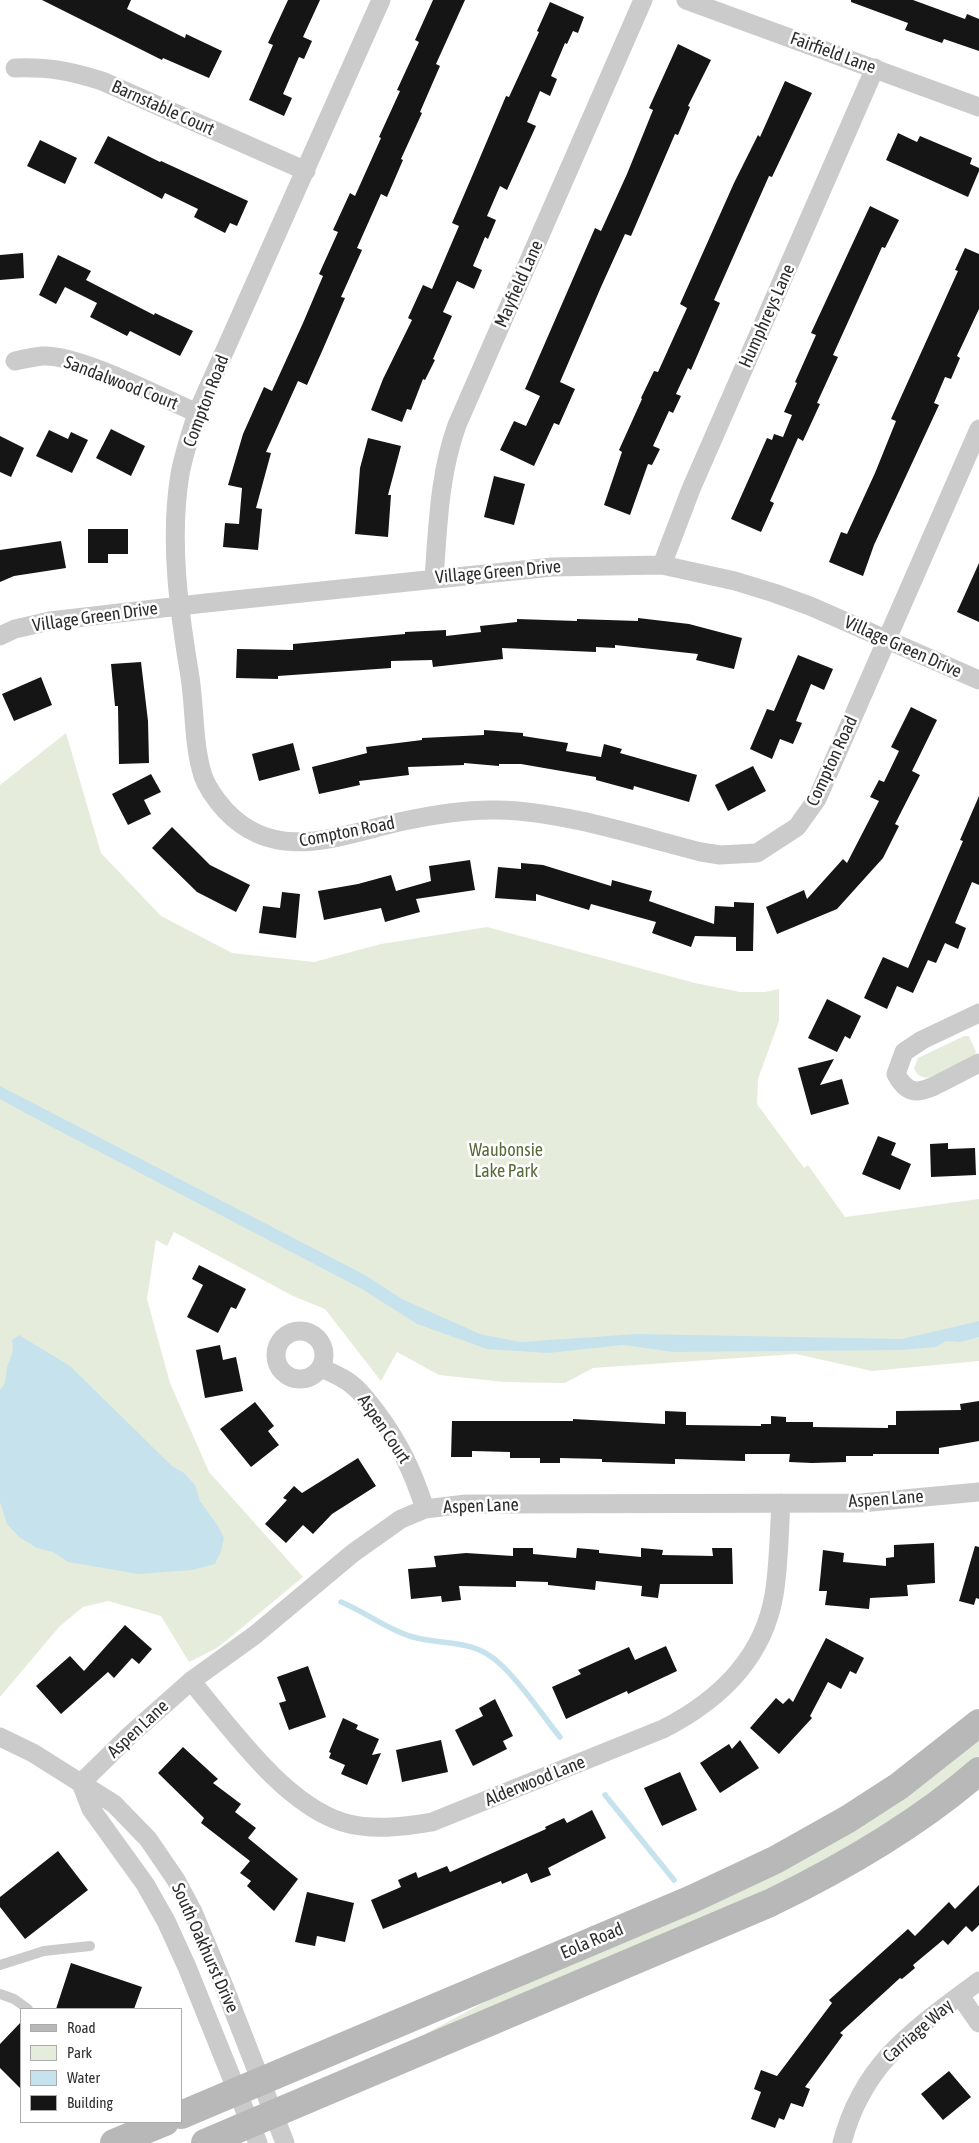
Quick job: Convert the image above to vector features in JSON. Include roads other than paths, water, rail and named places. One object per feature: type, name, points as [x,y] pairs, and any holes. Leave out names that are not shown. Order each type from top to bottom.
[{"type":"main road","name":"Eola Road","points":[[182,2115],[692,1899],[775,1860],[848,1819],[899,1786],[979,1723]]},
{"type":"main road","name":"Eola Road","points":[[205,2143],[260,2127],[813,1883],[893,1835],[979,1771]]},
{"type":"main road","points":[[114,2143],[163,2123]]},
{"type":"street","name":"Compton Road","points":[[381,0],[197,413],[184,458],[176,504],[179,606],[203,777],[220,804],[243,826],[264,837],[287,842],[330,839],[439,814],[498,810],[556,816],[701,852],[720,855],[757,853],[797,827],[817,799],[979,429]]},
{"type":"street","name":"Mayfield Lane","points":[[434,578],[440,492],[452,439],[643,0]]},
{"type":"street","name":"Fairfield Lane","points":[[686,0],[979,107]]},
{"type":"street","name":"Barnstable Court","points":[[16,68],[44,67],[72,71],[102,81],[306,171]]},
{"type":"street","name":"Humphreys Lane","points":[[662,565],[691,489],[875,68]]},
{"type":"street","name":"Sandalwood Court","points":[[15,361],[43,356],[69,360],[103,372],[197,413]]},
{"type":"street","name":"Village Green Drive","points":[[0,636],[15,629],[50,621],[434,578],[552,566],[662,565],[735,581],[774,593],[979,680]]},
{"type":"street","points":[[979,1013],[922,1040],[904,1052],[896,1074],[902,1084],[912,1090],[925,1092],[979,1063]]},
{"type":"street","name":"Aspen Court","points":[[321,1368],[342,1378],[366,1399],[391,1432],[406,1457],[425,1509]]},
{"type":"street","name":"Aspen Lane","points":[[81,1783],[130,1735],[191,1681],[255,1635],[353,1553],[401,1519],[425,1509],[466,1504],[781,1503],[901,1500],[979,1492]]},
{"type":"street","name":"Alderwood Lane","points":[[191,1681],[273,1777],[316,1810],[341,1822],[358,1825],[405,1827],[432,1822],[663,1729],[687,1717],[710,1701],[728,1684],[744,1664],[762,1634],[769,1615],[776,1579],[781,1503]]},
{"type":"street","name":"South Oakhurst Drive","points":[[0,1737],[32,1752],[114,1804],[148,1839],[176,1880],[193,1912],[225,1988],[248,2086],[260,2127],[285,2143]]},
{"type":"street","name":"South Oakhurst Drive","points":[[81,1783],[91,1809],[145,1884],[166,1921],[187,1967],[248,2086],[260,2127]]},
{"type":"street","name":"Carriage Way","points":[[842,2143],[847,2123],[859,2096],[875,2070],[901,2042],[979,1981]]},
{"type":"street","points":[[960,1996],[979,2023]]},
{"type":"lane","points":[[0,1965],[44,1951],[90,1946]]},
{"type":"lane","points":[[0,1994],[14,1999],[27,2008]]},
{"type":"water","points":[[0,1086],[365,1275],[402,1299],[480,1334],[520,1342],[637,1334],[902,1339],[979,1321],[979,1337],[961,1342],[946,1341],[936,1347],[901,1350],[674,1352],[623,1345],[548,1353],[487,1349],[417,1324],[362,1289],[29,1115],[0,1099]]},
{"type":"water","points":[[19,1335],[70,1366],[172,1466],[184,1473],[195,1485],[200,1501],[224,1538],[215,1564],[192,1570],[138,1574],[68,1562],[53,1552],[37,1548],[19,1537],[7,1524],[0,1502],[0,1390],[5,1382],[7,1368],[13,1351],[12,1340]]},
{"type":"waterway","points":[[341,1602],[403,1634],[425,1640],[468,1646],[489,1655],[515,1679],[560,1737]]},
{"type":"waterway","points":[[605,1795],[674,1880]]},
{"type":"park label","name":"Waubonsie Lake Park","points":[[506,1160]]}]
